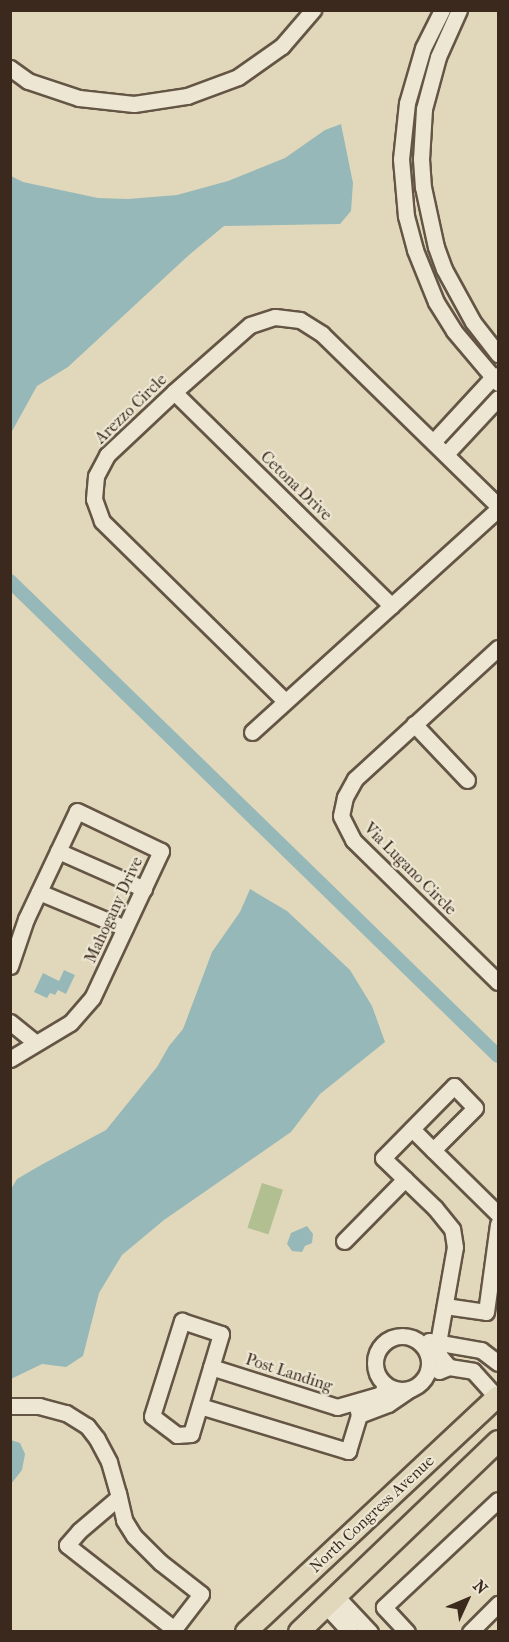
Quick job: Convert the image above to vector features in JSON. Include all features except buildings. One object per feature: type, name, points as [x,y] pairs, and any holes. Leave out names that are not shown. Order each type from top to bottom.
[{"type":"main road","name":"North Congress Avenue","points":[[246,1632],[498,1397]]},
{"type":"main road","points":[[494,1446],[498,1425]]},
{"type":"main road","name":"North Congress Avenue","points":[[299,1632],[494,1446]]},
{"type":"street","points":[[10,68],[28,81],[80,98],[134,104],[187,96],[238,77],[282,46],[314,10]]},
{"type":"street","points":[[433,442],[458,414],[496,378],[454,332],[436,302],[415,250],[403,194],[401,159],[407,103],[423,48],[442,10]]},
{"type":"street","points":[[459,10],[438,57],[424,109],[421,159],[423,187],[436,247],[444,269],[473,322],[498,354]]},
{"type":"street","name":"Arezzo Circle","points":[[252,732],[498,508],[446,454],[322,334],[300,320],[275,317],[250,325],[107,455],[96,476],[94,499],[102,521],[285,701]]},
{"type":"street","name":"Cetona Drive","points":[[174,392],[392,606]]},
{"type":"street","points":[[446,454],[498,398]]},
{"type":"street","points":[[458,414],[472,426]]},
{"type":"street","name":"Via Lugano Circle","points":[[498,648],[355,779],[345,797],[341,816],[353,840],[498,982]]},
{"type":"street","points":[[414,724],[467,780]]},
{"type":"street","name":"Mahogany Drive","points":[[10,966],[26,919],[77,811],[161,851],[92,998],[82,1012],[53,1035],[10,1059]]},
{"type":"street","points":[[58,851],[144,889]]},
{"type":"street","points":[[39,892],[126,928]]},
{"type":"street","points":[[10,1022],[36,1043]]},
{"type":"street","points":[[434,1150],[476,1108],[454,1086],[384,1158],[435,1208],[452,1229],[456,1247],[445,1306],[452,1317],[439,1355],[449,1367]]},
{"type":"street","points":[[412,1129],[498,1214]]},
{"type":"street","points":[[344,1241],[405,1179]]},
{"type":"street","points":[[445,1306],[486,1312],[498,1224]]},
{"type":"street","points":[[182,1321],[221,1334],[200,1406],[191,1434],[177,1435],[152,1416],[182,1321]]},
{"type":"street","points":[[498,1363],[481,1350],[397,1337],[389,1340],[377,1352],[375,1370],[385,1384],[392,1389],[410,1389],[449,1367],[473,1371],[498,1397]]},
{"type":"street","points":[[413,1339],[421,1345],[428,1358],[428,1372],[424,1380]]},
{"type":"street","name":"Post Landing","points":[[211,1367],[337,1407],[358,1409],[388,1404],[410,1389]]},
{"type":"street","name":"Post Landing","points":[[358,1409],[382,1394],[385,1384]]},
{"type":"street","points":[[10,1406],[57,1409],[75,1417],[87,1426],[109,1462],[124,1520],[138,1541],[201,1594],[174,1629],[67,1545],[79,1531],[118,1497]]},
{"type":"street","points":[[200,1406],[348,1451],[358,1409]]},
{"type":"street","points":[[407,1632],[384,1607],[498,1500]]},
{"type":"street","points":[[330,1600],[350,1632]]},
{"type":"street","points":[[330,1600],[370,1632]]},
{"type":"street","points":[[470,1632],[498,1604]]},
{"type":"green space","points":[[262,1183],[283,1190],[268,1234],[247,1228]]},
{"type":"water","points":[[341,124],[353,183],[351,211],[340,224],[224,226],[189,255],[68,367],[37,386],[11,433],[11,176],[23,182],[98,198],[128,199],[177,195],[228,181],[285,158],[325,130]]},
{"type":"water","points":[[250,889],[287,911],[350,970],[372,1006],[385,1042],[320,1094],[291,1132],[164,1220],[122,1255],[99,1293],[83,1356],[66,1367],[42,1364],[11,1379],[11,1189],[17,1179],[106,1130],[157,1067],[169,1046],[183,1029],[212,952],[240,912]]},
{"type":"water","points":[[64,970],[75,975],[66,994],[58,990],[55,995],[50,993],[47,998],[34,992],[43,973],[59,981]]},
{"type":"water","points":[[307,1226],[313,1234],[312,1243],[305,1246],[302,1252],[292,1251],[287,1244],[291,1233]]},
{"type":"water","points":[[11,1440],[20,1443],[25,1454],[22,1470],[11,1484]]},
{"type":"waterway","points":[[10,581],[498,1056]]}]
